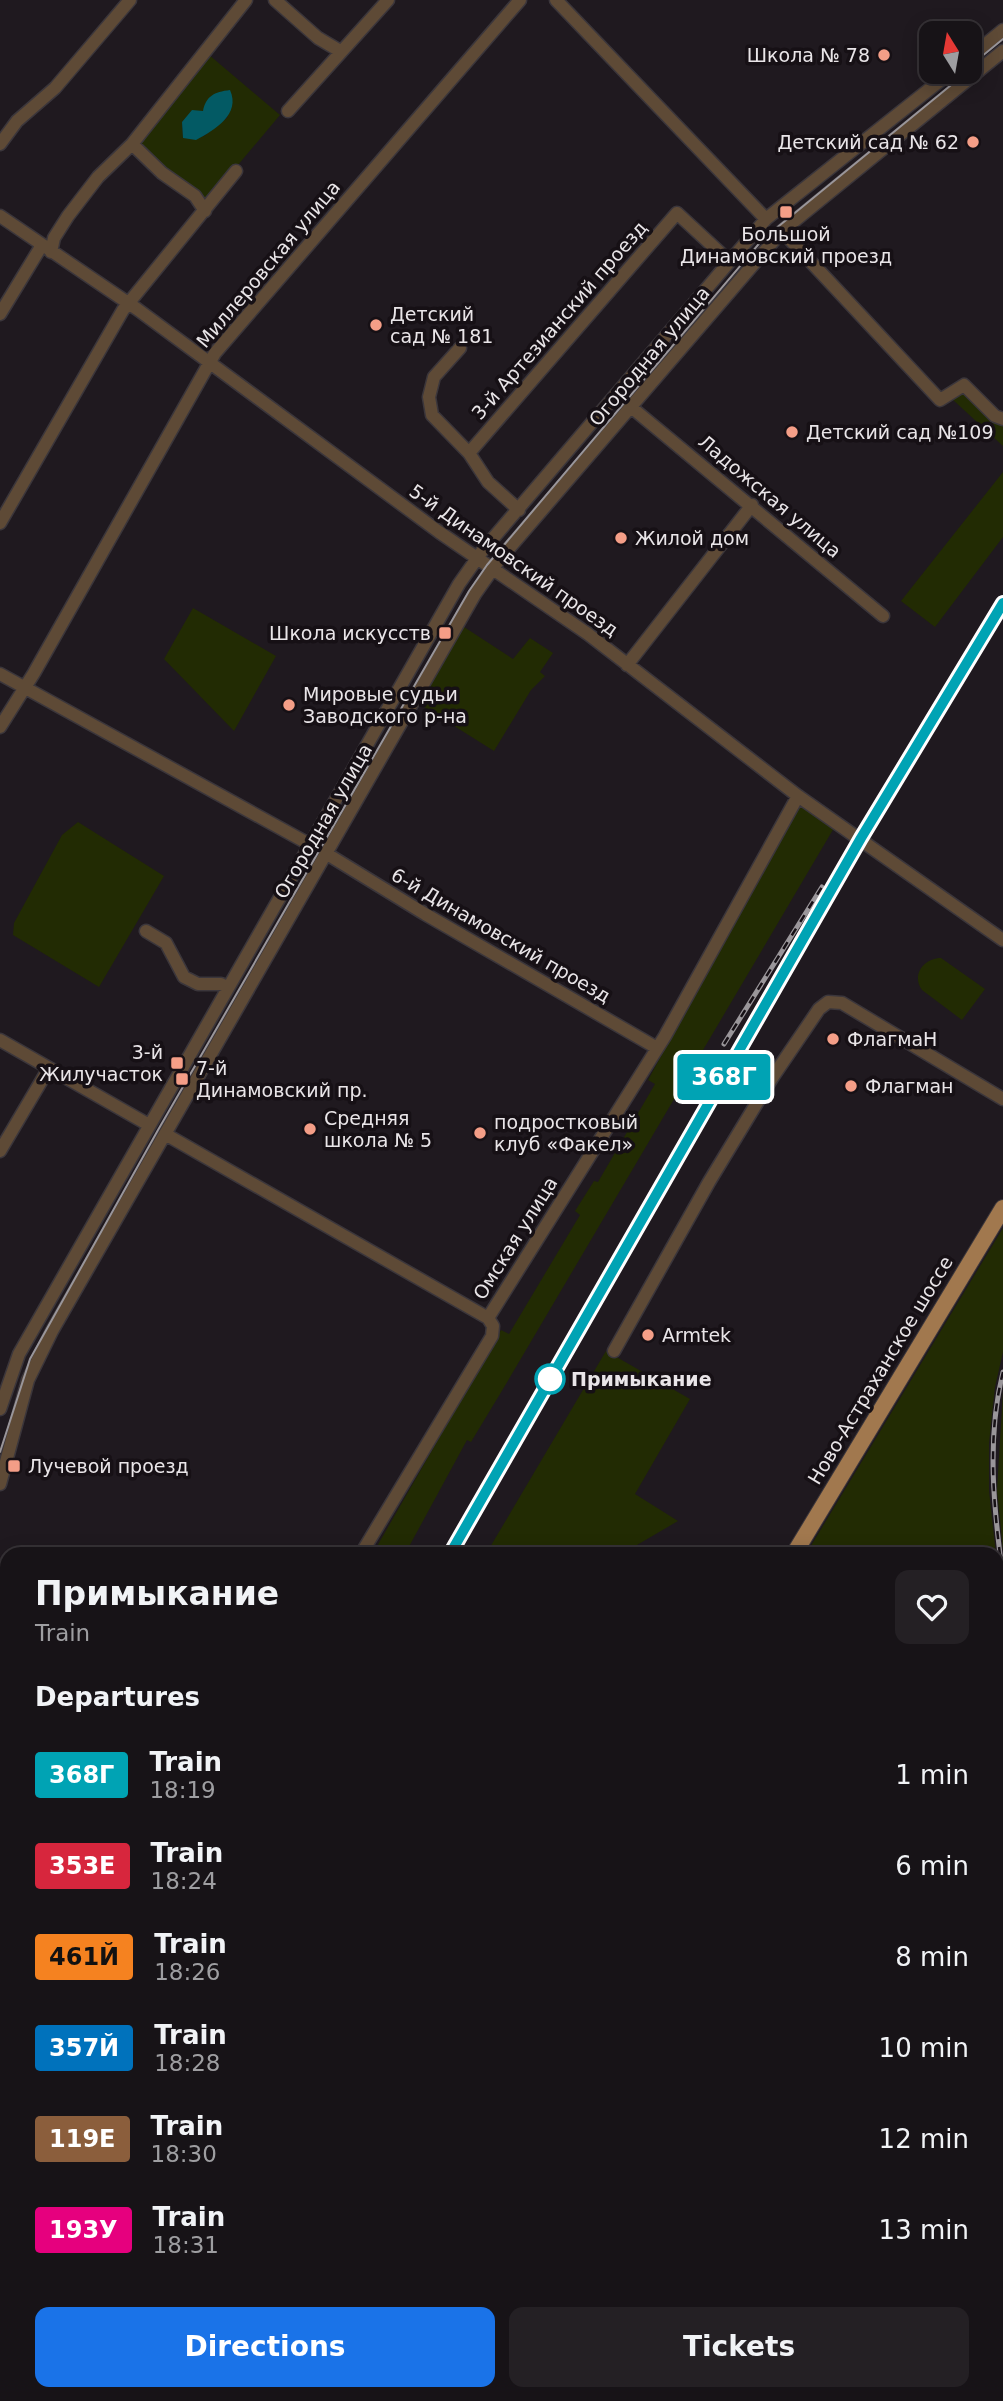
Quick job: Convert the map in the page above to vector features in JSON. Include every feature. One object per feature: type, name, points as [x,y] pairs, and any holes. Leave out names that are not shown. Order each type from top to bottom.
[{"type":"main road","name":"Ново-Астраханское шоссе","points":[[798,1547],[1003,1208]]},
{"type":"street","points":[[0,144],[17,121],[55,88],[130,0]]},
{"type":"street","points":[[0,313],[98,177],[132,144],[246,0]]},
{"type":"street","points":[[275,0],[317,38],[340,51]]},
{"type":"street","points":[[288,111],[388,0]]},
{"type":"street","name":"Миллеровская улица","points":[[0,727],[209,362],[520,0]]},
{"type":"street","points":[[556,0],[766,219]]},
{"type":"street","points":[[982,47],[1003,30]]},
{"type":"street","name":"Огородная улица","points":[[0,1485],[36,1362],[458,623],[493,568],[782,231],[1003,51]]},
{"type":"street","name":"Огородная улица","points":[[0,1409],[5,1372],[19,1354],[309,844],[477,558],[766,219],[936,84]]},
{"type":"street","points":[[132,144],[162,173],[195,197],[205,211]]},
{"type":"street","points":[[0,523],[128,304],[236,171]]},
{"type":"street","name":"3-й Артезианский проезд","points":[[469,453],[677,213],[729,261]]},
{"type":"street","name":"5-й Динамовский проезд","points":[[0,216],[128,304],[477,558],[588,634],[799,796],[1003,940]]},
{"type":"street","points":[[782,231],[940,400],[964,385],[995,416],[1002,419]]},
{"type":"street","points":[[460,348],[434,377],[429,407],[439,424],[469,453],[488,482],[519,510]]},
{"type":"street","name":"Ладожская улица","points":[[631,407],[883,616]]},
{"type":"street","points":[[627,666],[752,505]]},
{"type":"street","points":[[0,674],[309,844]]},
{"type":"street","name":"Омская улица","points":[[365,1547],[492,1336],[492,1326],[488,1318],[657,1048],[799,796]]},
{"type":"street","name":"6-й Динамовский проезд","points":[[327,854],[657,1048]]},
{"type":"street","points":[[146,931],[166,943],[184,977],[198,984],[221,984],[227,987]]},
{"type":"street","points":[[614,1351],[772,1078],[819,1009],[828,1002],[842,1003],[1003,1100]]},
{"type":"street","points":[[0,1040],[149,1125]]},
{"type":"street","points":[[0,1151],[49,1068]]},
{"type":"street","points":[[165,1134],[488,1318]]},
{"type":"green space","points":[[208,54],[280,115],[206,203],[139,147],[140,137]],"holes":[[[192,111],[228,117],[204,136],[183,138],[182,122]]]},
{"type":"green space","points":[[962,389],[1003,423],[1003,446],[951,398]]},
{"type":"green space","points":[[1003,472],[1003,537],[935,627],[901,601]]},
{"type":"green space","points":[[193,608],[276,656],[234,731],[164,659]]},
{"type":"green space","points":[[461,625],[513,659],[530,638],[553,653],[540,672],[545,676],[531,690],[494,751],[416,702]]},
{"type":"green space","points":[[807,809],[834,828],[503,1389],[471,1442],[467,1440],[409,1547],[377,1547],[501,1330],[509,1334],[580,1215],[575,1211],[594,1181],[598,1182],[655,1084],[648,1080],[796,810]]},
{"type":"green space","points":[[78,822],[164,876],[99,987],[13,935],[14,923],[62,835]]},
{"type":"green space","points":[[941,958],[985,989],[962,1020],[922,990],[919,984],[921,968],[929,961]]},
{"type":"green space","points":[[1003,1228],[1003,1352],[995,1387],[989,1443],[989,1491],[995,1547],[810,1547]]},
{"type":"green space","points":[[606,1351],[690,1399],[635,1494],[678,1521],[638,1547],[490,1547]]},
{"type":"green space","points":[[1003,1391],[1003,1547],[997,1490]]},
{"type":"water","points":[[230,90],[232,107],[224,120],[196,140],[183,138],[182,122],[192,110],[203,111],[212,96]]},
{"type":"tram line","points":[[982,56],[1003,39]]},
{"type":"tram line","points":[[0,1452],[30,1359],[158,1130],[469,591],[487,565],[763,239],[952,84]]},
{"type":"railway","points":[[454,1547],[861,838],[1003,603]]},
{"type":"railway","points":[[724,1044],[822,887]]},
{"type":"railway","points":[[999,1547],[993,1449],[1003,1372]]},
{"type":"train","name":"368Г","points":[[454,1547],[861,838],[1003,603]]},
{"type":"place","name":"Школа № 78","points":[[884,55]]},
{"type":"place","name":"Детский сад № 62","points":[[973,142]]},
{"type":"place","name":"Большой Динамовский проезд","points":[[786,212]]},
{"type":"place","name":"Детский сад № 181","points":[[376,325]]},
{"type":"place","name":"Детский сад №109","points":[[792,432]]},
{"type":"place","name":"Жилой дом","points":[[621,538]]},
{"type":"place","name":"Школа искусств","points":[[445,633]]},
{"type":"place","name":"Мировые судьи Заводского р-на","points":[[289,705]]},
{"type":"place","name":"ФлагмаН","points":[[833,1039]]},
{"type":"place","name":"3-й Жилучасток","points":[[177,1063]]},
{"type":"place","name":"7-й Динамовский пр.","points":[[182,1079]]},
{"type":"place","name":"Флагман","points":[[851,1086]]},
{"type":"place","name":"Средняя школа № 5","points":[[310,1129]]},
{"type":"place","name":"подростковый клуб «Факел»","points":[[480,1133]]},
{"type":"place","name":"Armtek","points":[[648,1335]]},
{"type":"place","name":"Примыкание","points":[[550,1379]]},
{"type":"place","name":"Лучевой проезд","points":[[14,1466]]}]
